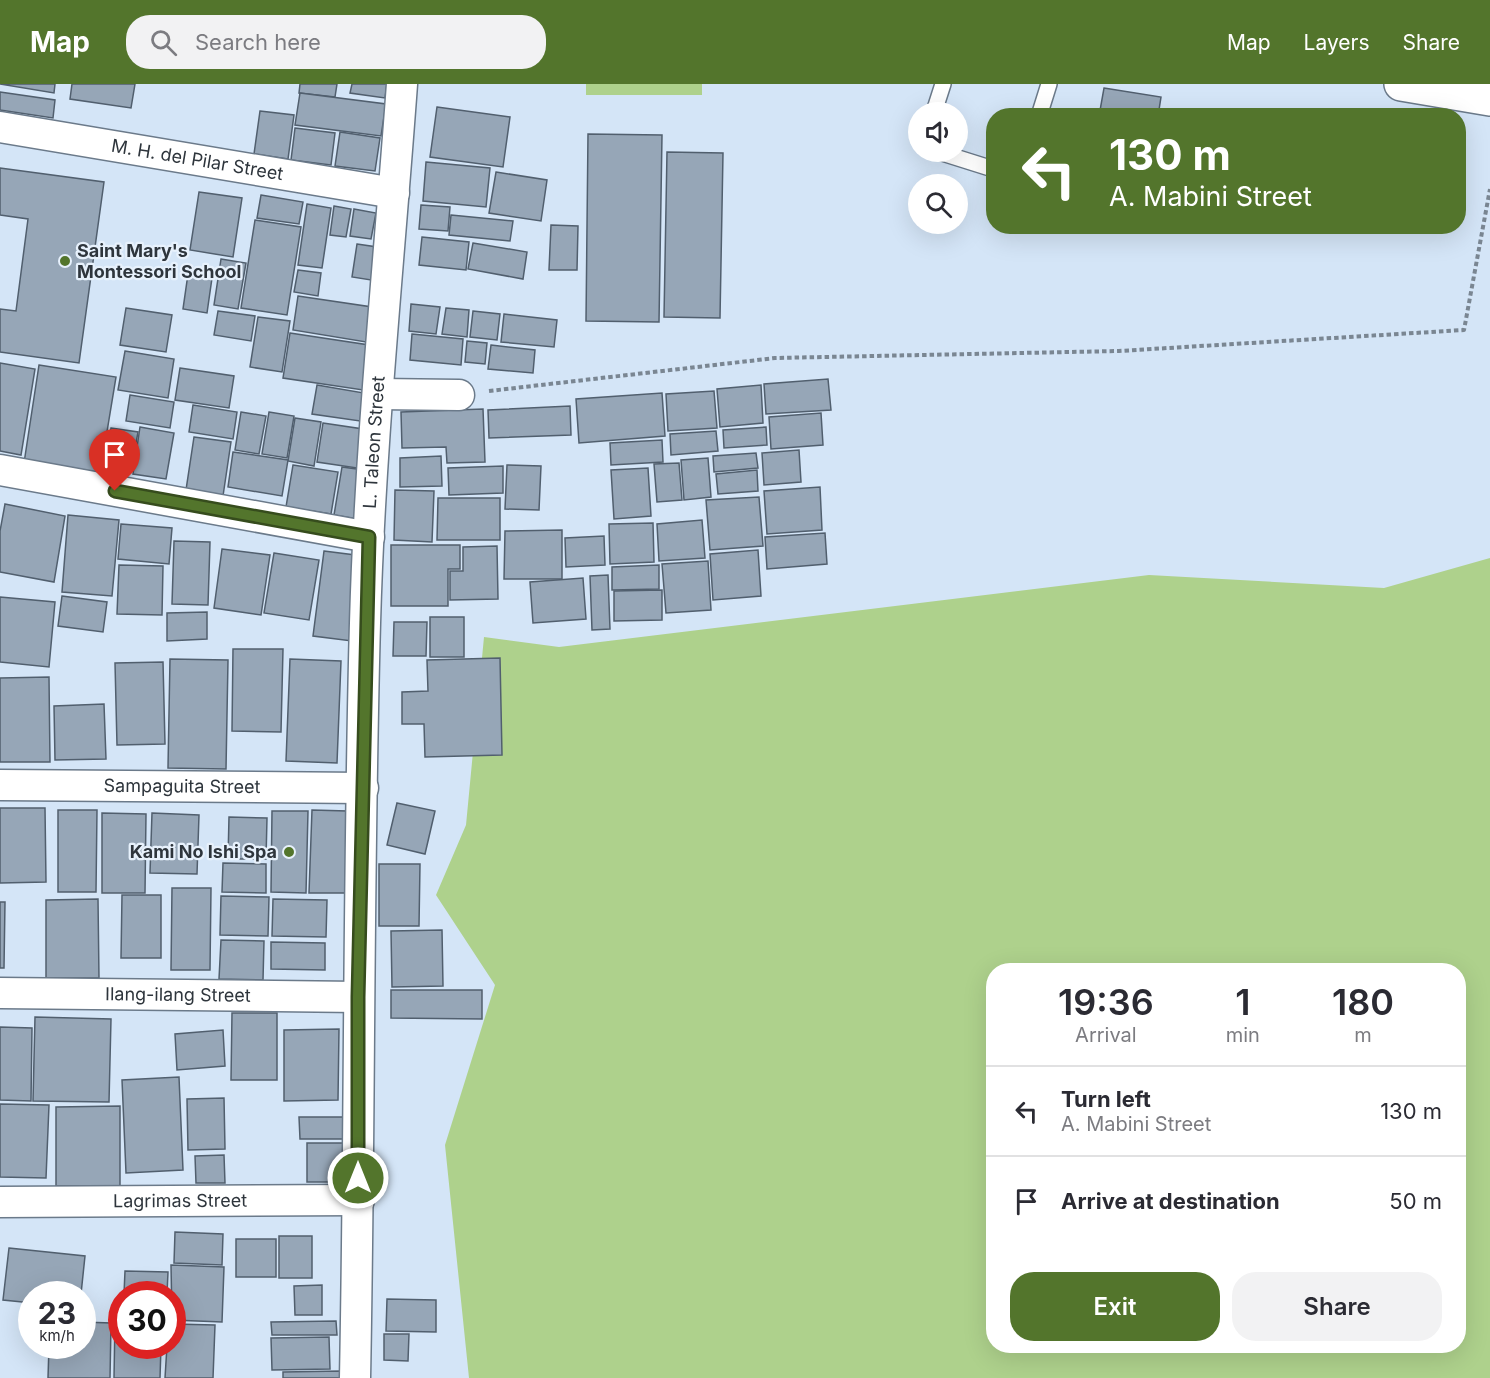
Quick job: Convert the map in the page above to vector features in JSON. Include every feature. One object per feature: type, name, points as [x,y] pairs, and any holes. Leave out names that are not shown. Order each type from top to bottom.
[{"type":"street","name":"L. Taleon Street","points":[[355,1378],[358,997],[369,537],[402,84]]},
{"type":"street","points":[[1422,86],[1490,99]]},
{"type":"street","name":"M. H. del Pilar Street","points":[[0,127],[394,193]]},
{"type":"street","points":[[379,394],[459,395]]},
{"type":"street","points":[[0,470],[369,537]]},
{"type":"street","name":"Sampaguita Street","points":[[0,785],[363,788]]},
{"type":"street","name":"Ilang-ilang Street","points":[[0,993],[358,997]]},
{"type":"street","name":"Lagrimas Street","points":[[0,1202],[358,1200]]},
{"type":"lane","points":[[937,102],[943,84]]},
{"type":"lane","points":[[1042,108],[1049,84]]},
{"type":"lane","points":[[968,161],[986,167]]},
{"type":"path","points":[[459,395],[775,358],[1119,351],[1464,330],[1490,189]]},
{"type":"green space","points":[[586,84],[702,84],[702,95],[586,95]]},
{"type":"green space","points":[[1490,558],[1490,1378],[469,1378],[445,1145],[495,985],[436,895],[466,825],[484,637],[559,647],[1149,575],[1384,588]]},
{"type":"building","points":[[0,84],[55,84],[54,93]]},
{"type":"building","points":[[72,84],[135,84],[131,108],[70,99]]},
{"type":"building","points":[[300,84],[337,84],[335,97],[299,93]]},
{"type":"building","points":[[352,84],[387,84],[385,98],[350,93]]},
{"type":"building","points":[[1104,88],[1161,97],[1159,108],[1100,108]]},
{"type":"building","points":[[0,92],[55,100],[53,118],[0,110]]},
{"type":"building","points":[[300,93],[386,104],[381,136],[295,125]]},
{"type":"building","points":[[437,107],[510,117],[503,167],[430,157]]},
{"type":"building","points":[[260,111],[294,115],[288,159],[254,154]]},
{"type":"building","points":[[295,128],[335,133],[331,165],[291,160]]},
{"type":"building","points":[[340,132],[380,138],[375,171],[335,166]]},
{"type":"building","points":[[588,134],[662,135],[659,322],[586,321]]},
{"type":"building","points":[[667,152],[723,153],[720,318],[664,317]]},
{"type":"building","points":[[426,162],[490,168],[486,207],[423,201]]},
{"type":"building","points":[[0,168],[104,182],[79,363],[0,352],[0,309],[16,311],[28,219],[0,215]]},
{"type":"building","points":[[496,172],[547,180],[541,221],[489,213]]},
{"type":"building","points":[[199,192],[242,198],[233,257],[190,250]]},
{"type":"building","points":[[261,195],[303,202],[299,224],[257,218]]},
{"type":"building","points":[[307,204],[331,208],[322,268],[298,265]]},
{"type":"building","points":[[421,205],[450,207],[448,231],[419,229]]},
{"type":"building","points":[[334,206],[351,209],[346,237],[330,235]]},
{"type":"building","points":[[354,209],[376,213],[371,239],[350,236]]},
{"type":"building","points":[[451,215],[513,221],[510,241],[449,235]]},
{"type":"building","points":[[255,220],[301,227],[287,315],[241,308]]},
{"type":"building","points":[[551,225],[578,226],[577,270],[549,270]]},
{"type":"building","points":[[422,237],[469,242],[466,270],[419,265]]},
{"type":"building","points":[[473,243],[527,252],[523,279],[468,269]]},
{"type":"building","points":[[357,244],[377,247],[371,280],[352,277]]},
{"type":"building","points":[[221,259],[246,263],[238,309],[214,305]]},
{"type":"building","points":[[189,267],[213,271],[207,313],[183,309]]},
{"type":"building","points":[[298,270],[321,273],[318,296],[294,292]]},
{"type":"building","points":[[298,296],[372,307],[366,342],[293,330]]},
{"type":"building","points":[[411,304],[440,307],[436,334],[409,331]]},
{"type":"building","points":[[126,308],[172,315],[166,352],[120,345]]},
{"type":"building","points":[[446,308],[469,310],[467,337],[442,334]]},
{"type":"building","points":[[218,311],[255,316],[251,341],[214,335]]},
{"type":"building","points":[[473,311],[500,314],[497,340],[470,337]]},
{"type":"building","points":[[504,314],[557,320],[554,347],[501,342]]},
{"type":"building","points":[[258,317],[290,321],[282,372],[250,367]]},
{"type":"building","points":[[290,333],[369,345],[363,390],[283,378]]},
{"type":"building","points":[[412,334],[463,339],[461,365],[410,360]]},
{"type":"building","points":[[467,341],[487,343],[485,364],[465,362]]},
{"type":"building","points":[[491,345],[535,350],[533,373],[488,369]]},
{"type":"building","points":[[125,351],[174,359],[168,398],[118,390]]},
{"type":"building","points":[[0,363],[35,369],[21,455],[0,451]]},
{"type":"building","points":[[39,365],[116,377],[100,474],[24,463]]},
{"type":"building","points":[[180,368],[234,376],[229,408],[175,400]]},
{"type":"building","points":[[828,379],[831,410],[766,414],[764,384]]},
{"type":"building","points":[[317,385],[364,393],[360,421],[312,414]]},
{"type":"building","points":[[761,385],[763,423],[720,427],[717,389]]},
{"type":"building","points":[[714,391],[717,428],[668,431],[666,394]]},
{"type":"building","points":[[662,393],[665,436],[579,443],[576,399]]},
{"type":"building","points":[[130,395],[174,402],[170,428],[126,421]]},
{"type":"building","points":[[193,405],[237,412],[233,439],[189,432]]},
{"type":"building","points":[[570,406],[571,435],[489,438],[488,410]]},
{"type":"building","points":[[483,409],[485,462],[447,463],[446,447],[402,448],[401,412]]},
{"type":"building","points":[[241,412],[266,416],[259,454],[235,450]]},
{"type":"building","points":[[269,412],[294,416],[287,458],[262,454]]},
{"type":"building","points":[[821,413],[823,445],[771,449],[769,417]]},
{"type":"building","points":[[295,418],[321,422],[314,466],[288,461]]},
{"type":"building","points":[[323,423],[363,429],[357,468],[317,462]]},
{"type":"building","points":[[140,427],[174,433],[166,479],[133,474]]},
{"type":"building","points":[[766,427],[767,445],[724,448],[723,430]]},
{"type":"building","points":[[111,428],[138,432],[131,471],[104,467]]},
{"type":"building","points":[[716,431],[718,451],[671,455],[670,434]]},
{"type":"building","points":[[194,437],[231,442],[223,496],[186,490]]},
{"type":"building","points":[[662,440],[663,462],[611,465],[610,443]]},
{"type":"building","points":[[799,450],[801,482],[764,485],[762,453]]},
{"type":"building","points":[[233,452],[288,460],[282,496],[228,487]]},
{"type":"building","points":[[756,453],[758,468],[714,472],[713,456]]},
{"type":"building","points":[[441,456],[442,486],[400,487],[400,458]]},
{"type":"building","points":[[708,458],[711,497],[684,500],[681,460]]},
{"type":"building","points":[[679,463],[682,500],[657,502],[654,464]]},
{"type":"building","points":[[293,465],[338,472],[331,514],[286,507]]},
{"type":"building","points":[[507,465],[541,466],[539,510],[505,509]]},
{"type":"building","points":[[503,466],[503,493],[449,495],[448,468]]},
{"type":"building","points":[[342,467],[364,470],[357,519],[334,515]]},
{"type":"building","points":[[648,468],[651,516],[614,519],[611,470]]},
{"type":"building","points":[[757,470],[758,491],[718,494],[716,474]]},
{"type":"building","points":[[820,487],[822,530],[767,534],[764,491]]},
{"type":"building","points":[[395,490],[434,491],[432,542],[394,540]]},
{"type":"building","points":[[759,497],[763,546],[710,550],[706,500]]},
{"type":"building","points":[[438,498],[500,498],[500,540],[437,540]]},
{"type":"building","points":[[5,504],[65,516],[54,582],[0,572],[0,531]]},
{"type":"building","points":[[68,515],[119,520],[112,596],[62,592]]},
{"type":"building","points":[[702,520],[705,558],[659,561],[657,524]]},
{"type":"building","points":[[653,523],[654,562],[610,564],[609,524]]},
{"type":"building","points":[[121,524],[172,528],[169,564],[118,559]]},
{"type":"building","points":[[562,530],[562,579],[504,579],[505,531]]},
{"type":"building","points":[[825,533],[827,564],[767,569],[765,537]]},
{"type":"building","points":[[604,536],[605,565],[566,567],[565,538]]},
{"type":"building","points":[[174,541],[210,542],[208,605],[172,604]]},
{"type":"building","points":[[391,545],[460,545],[460,569],[448,569],[448,606],[391,606]]},
{"type":"building","points":[[497,546],[498,599],[450,600],[450,571],[463,571],[463,547]]},
{"type":"building","points":[[222,549],[270,555],[261,615],[214,608]]},
{"type":"building","points":[[758,550],[761,596],[713,600],[710,554]]},
{"type":"building","points":[[324,551],[363,556],[352,641],[313,636]]},
{"type":"building","points":[[274,553],[319,560],[309,620],[264,613]]},
{"type":"building","points":[[708,561],[711,610],[666,613],[662,564]]},
{"type":"building","points":[[119,565],[163,566],[162,615],[117,614]]},
{"type":"building","points":[[659,565],[659,589],[612,590],[612,567]]},
{"type":"building","points":[[608,575],[610,629],[592,630],[590,576]]},
{"type":"building","points":[[583,578],[586,619],[533,623],[530,582]]},
{"type":"building","points":[[662,590],[662,620],[614,621],[614,591]]},
{"type":"building","points":[[62,596],[107,602],[103,632],[58,626]]},
{"type":"building","points":[[0,597],[55,602],[49,667],[0,662]]},
{"type":"building","points":[[207,612],[207,639],[167,641],[167,613]]},
{"type":"building","points":[[430,617],[464,617],[464,657],[430,657]]},
{"type":"building","points":[[394,622],[427,622],[426,656],[393,656]]},
{"type":"building","points":[[233,649],[283,649],[281,732],[232,731]]},
{"type":"building","points":[[500,658],[502,755],[425,757],[424,724],[402,724],[402,692],[428,691],[427,660]]},
{"type":"building","points":[[170,659],[228,660],[226,769],[168,768]]},
{"type":"building","points":[[290,659],[341,661],[337,763],[286,761]]},
{"type":"building","points":[[163,662],[165,744],[117,745],[115,663]]},
{"type":"building","points":[[49,677],[50,762],[0,762],[0,678]]},
{"type":"building","points":[[104,704],[106,759],[55,760],[54,706]]},
{"type":"building","points":[[397,803],[435,811],[425,854],[387,845]]},
{"type":"building","points":[[0,808],[45,808],[46,882],[0,883]]},
{"type":"building","points":[[58,810],[97,810],[96,892],[58,892]]},
{"type":"building","points":[[312,810],[347,811],[345,893],[309,893]]},
{"type":"building","name":"Kami No Ishi Spa","points":[[272,811],[308,811],[306,893],[271,892]]},
{"type":"building","points":[[102,813],[146,814],[145,893],[102,893]]},
{"type":"building","points":[[152,813],[199,815],[197,874],[150,873]]},
{"type":"building","points":[[229,817],[267,818],[266,859],[228,859]]},
{"type":"building","points":[[223,863],[266,864],[266,893],[222,892]]},
{"type":"building","points":[[379,864],[420,864],[419,926],[379,926]]},
{"type":"building","points":[[172,888],[211,888],[210,970],[171,970]]},
{"type":"building","points":[[122,895],[161,895],[161,958],[121,958]]},
{"type":"building","points":[[221,896],[269,897],[268,936],[220,935]]},
{"type":"building","points":[[98,899],[99,978],[46,978],[46,900]]},
{"type":"building","points":[[273,899],[327,900],[326,937],[272,936]]},
{"type":"building","points":[[0,902],[5,902],[4,968],[0,968]]},
{"type":"building","points":[[442,930],[443,986],[392,987],[391,931]]},
{"type":"building","points":[[221,940],[264,941],[263,980],[219,979]]},
{"type":"building","points":[[271,942],[325,943],[325,970],[271,969]]},
{"type":"building","points":[[391,990],[482,990],[482,1019],[391,1018]]},
{"type":"building","points":[[232,1013],[277,1013],[277,1080],[231,1080]]},
{"type":"building","points":[[35,1017],[111,1019],[109,1102],[33,1101]]},
{"type":"building","points":[[0,1027],[32,1028],[31,1101],[0,1100]]},
{"type":"building","points":[[339,1029],[338,1100],[284,1101],[284,1030]]},
{"type":"building","points":[[223,1030],[225,1066],[177,1070],[175,1034]]},
{"type":"building","points":[[179,1077],[183,1170],[126,1173],[122,1080]]},
{"type":"building","points":[[224,1098],[225,1149],[188,1150],[187,1099]]},
{"type":"building","points":[[0,1104],[49,1105],[46,1178],[0,1177]]},
{"type":"building","points":[[120,1106],[120,1186],[56,1186],[56,1107]]},
{"type":"building","points":[[299,1117],[344,1117],[343,1139],[300,1139]]},
{"type":"building","points":[[307,1143],[343,1143],[343,1182],[307,1182]]},
{"type":"building","points":[[224,1155],[225,1183],[196,1183],[195,1156]]},
{"type":"building","points":[[175,1232],[223,1234],[222,1265],[174,1263]]},
{"type":"building","points":[[279,1236],[312,1236],[312,1278],[279,1278]]},
{"type":"building","points":[[236,1239],[276,1239],[276,1277],[236,1277]]},
{"type":"building","points":[[9,1248],[85,1256],[82,1281],[18,1281],[18,1302],[3,1300]]},
{"type":"building","points":[[171,1265],[224,1267],[222,1322],[186,1321],[186,1281],[171,1281]]},
{"type":"building","points":[[125,1271],[168,1272],[168,1281],[125,1281]]},
{"type":"building","points":[[322,1285],[322,1315],[295,1315],[294,1286]]},
{"type":"building","points":[[387,1299],[436,1300],[436,1332],[386,1331]]},
{"type":"building","points":[[336,1321],[337,1335],[272,1335],[271,1322]]},
{"type":"building","points":[[96,1322],[108,1323],[110,1378],[48,1378],[49,1359],[96,1359]]},
{"type":"building","points":[[186,1324],[215,1325],[213,1378],[165,1378],[166,1359],[186,1359]]},
{"type":"building","points":[[384,1334],[409,1334],[408,1361],[384,1360]]},
{"type":"building","points":[[329,1337],[330,1369],[272,1370],[271,1338]]},
{"type":"building","points":[[114,1359],[161,1359],[160,1378],[114,1378]]},
{"type":"building","points":[[341,1371],[342,1378],[283,1378],[283,1372]]},
{"type":"place","name":"Saint Mary's Montessori School","points":[[65,261]]},
{"type":"place","name":"Kami No Ishi Spa","points":[[289,852]]},
{"type":"route","points":[[115,491],[369,537],[365,622],[358,997],[358,1178]]}]
